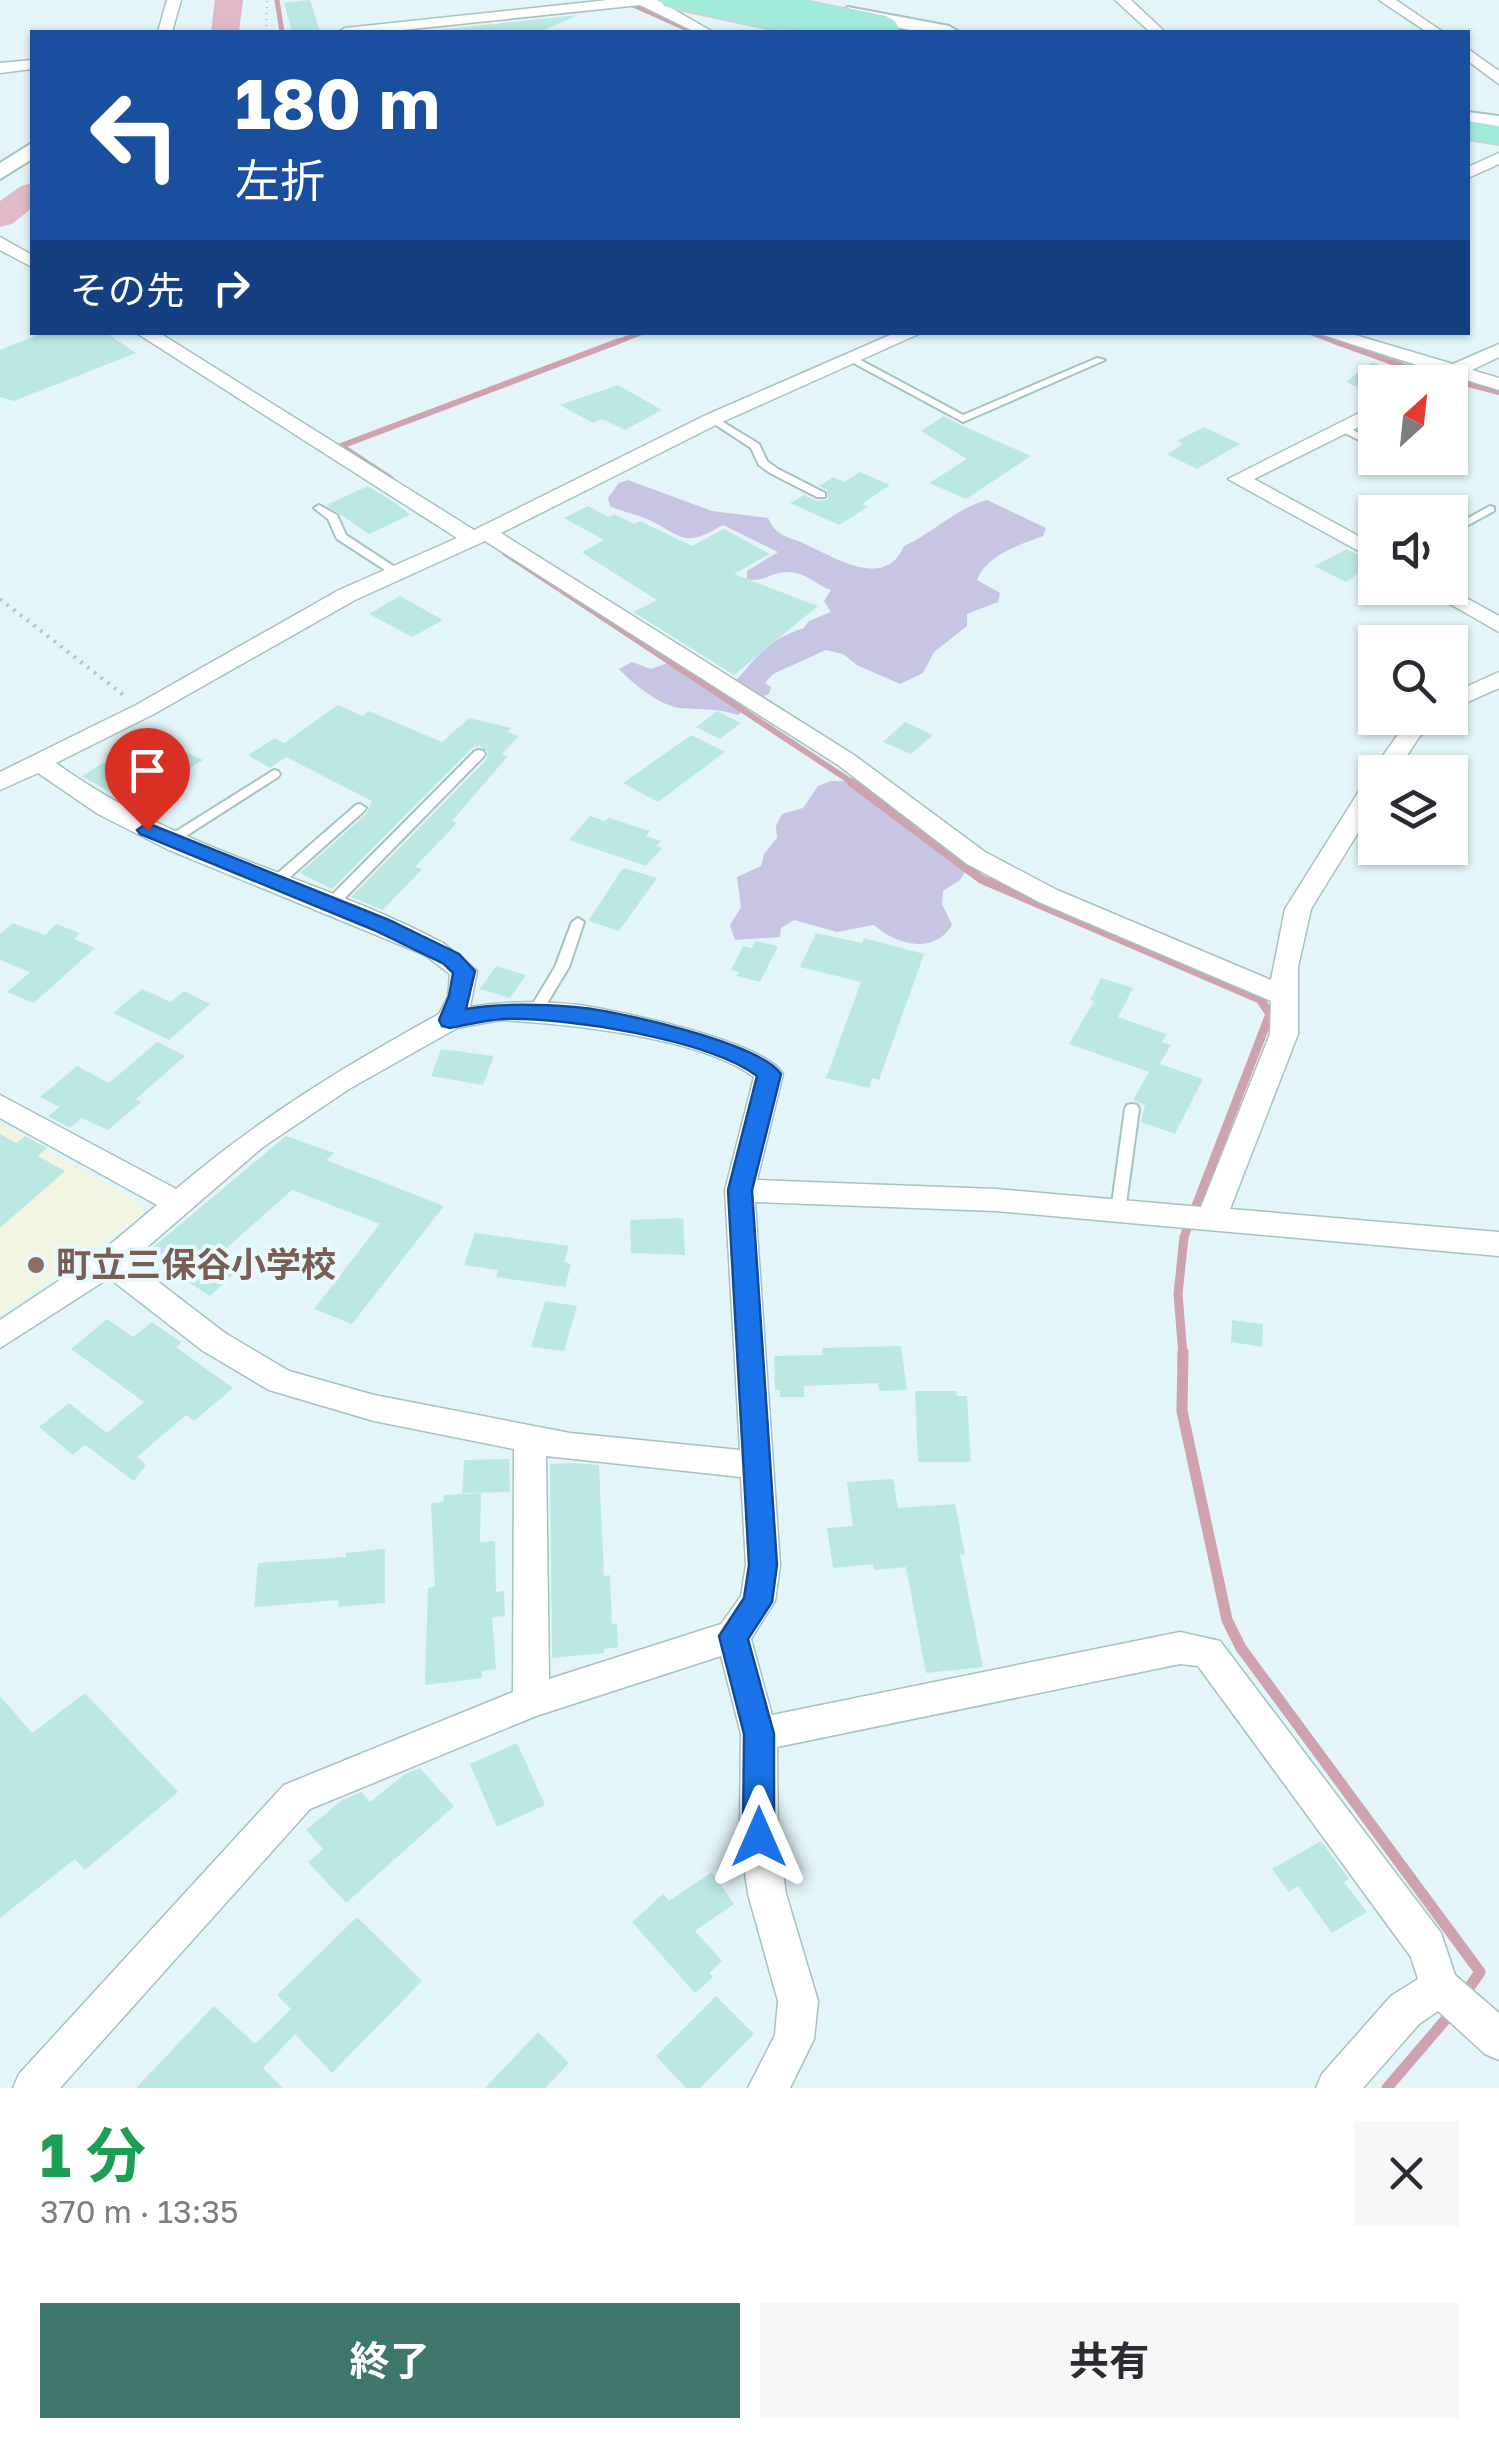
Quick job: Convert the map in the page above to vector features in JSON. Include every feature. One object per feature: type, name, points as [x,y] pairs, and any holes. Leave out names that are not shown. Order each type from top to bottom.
[{"type":"highway","points":[[672,0],[814,30]]},
{"type":"highway","points":[[734,0],[875,30]]},
{"type":"highway","points":[[1470,131],[1499,152]]},
{"type":"highway","points":[[1470,144],[1499,152]]},
{"type":"street","points":[[166,30],[174,0]]},
{"type":"street","points":[[364,30],[650,0]]},
{"type":"street","points":[[788,0],[938,30]]},
{"type":"street","points":[[1122,0],[1156,30]]},
{"type":"street","points":[[1386,0],[1433,30]]},
{"type":"street","points":[[642,1],[702,30]]},
{"type":"street","points":[[839,30],[860,15]]},
{"type":"street","points":[[1470,56],[1499,80]]},
{"type":"street","points":[[0,68],[30,65]]},
{"type":"street","points":[[1470,118],[1499,122]]},
{"type":"street","points":[[0,173],[30,150]]},
{"type":"street","points":[[1470,172],[1499,152]]},
{"type":"street","points":[[0,242],[30,261]]},
{"type":"street","points":[[149,335],[846,760],[976,858],[1048,896],[1285,996]]},
{"type":"street","points":[[0,782],[144,710],[348,595],[479,536],[713,419],[907,335]]},
{"type":"street","points":[[1333,335],[1437,365]]},
{"type":"street","points":[[1465,365],[1499,350]]},
{"type":"street","points":[[1468,374],[1499,384]]},
{"type":"street","points":[[1358,420],[1238,479],[1358,545]]},
{"type":"street","points":[[1463,605],[1499,626]]},
{"type":"street","points":[[1468,694],[1499,679]]},
{"type":"street","points":[[40,763],[78,794],[171,840],[427,946],[464,971],[460,996],[450,1020]]},
{"type":"street","points":[[1211,1220],[1284,1034],[1285,966],[1298,909],[1358,812]]},
{"type":"street","points":[[0,1336],[110,1262],[253,1140],[338,1082],[450,1020],[502,1011],[580,1015],[706,1044],[749,1059],[769,1074],[740,1190],[763,1565],[758,1602],[733,1636],[709,1647],[531,1701],[296,1797],[33,2088]]},
{"type":"street","points":[[0,1105],[178,1202]]},
{"type":"street","points":[[740,1190],[996,1200],[1499,1244]]},
{"type":"street","points":[[110,1262],[214,1342],[280,1381],[374,1408],[530,1439],[757,1465]]},
{"type":"street","points":[[530,1439],[531,1701]]},
{"type":"street","points":[[733,1636],[759,1734],[759,1837],[767,1894],[798,2001],[794,2039],[768,2088]]},
{"type":"street","points":[[759,1734],[1180,1648],[1208,1652],[1427,1947],[1440,1987],[1499,2040]]},
{"type":"street","points":[[1336,2088],[1405,2010],[1440,1987]]},
{"type":"lane","points":[[852,358],[963,419],[1100,360]]},
{"type":"lane","points":[[713,419],[755,446],[763,462],[774,471],[822,494]]},
{"type":"lane","points":[[1343,428],[1358,436]]},
{"type":"lane","points":[[319,508],[333,518],[341,537],[396,573]]},
{"type":"lane","points":[[1468,522],[1490,509]]},
{"type":"lane","points":[[330,905],[479,754]]},
{"type":"lane","points":[[171,840],[274,774]]},
{"type":"lane","points":[[276,882],[360,808]]},
{"type":"lane","points":[[535,1012],[562,968],[578,922]]},
{"type":"lane","points":[[1118,1210],[1132,1109]]},
{"type":"path","points":[[266,30],[267,0]]},
{"type":"path","points":[[0,599],[144,710]]},
{"type":"shaded area","points":[[628,480],[712,511],[768,518],[783,535],[844,562],[872,569],[885,566],[904,546],[987,500],[1046,528],[1043,536],[1005,552],[982,571],[977,580],[1000,593],[998,602],[967,614],[967,626],[934,652],[923,673],[900,684],[857,665],[843,654],[826,650],[773,674],[765,683],[771,687],[769,694],[748,703],[747,710],[737,715],[664,703],[619,669],[632,662],[651,669],[676,660],[727,690],[768,646],[831,612],[824,601],[831,590],[794,573],[747,579],[747,571],[778,552],[723,525],[685,538],[610,506],[608,498],[619,483]]},
{"type":"shaded area","points":[[831,781],[857,781],[889,802],[909,830],[921,839],[941,842],[970,863],[960,880],[943,891],[942,904],[952,925],[944,934],[914,944],[893,938],[874,925],[837,932],[794,920],[781,928],[780,937],[735,940],[730,925],[741,907],[737,877],[761,866],[764,854],[777,838],[776,826],[782,814],[803,808],[818,786]]},
{"type":"shaded area","name":"町立三保谷小学校","points":[[0,1124],[141,1204],[144,1214],[0,1315]]},
{"type":"building","points":[[310,0],[319,30],[291,30],[284,3]]},
{"type":"building","points":[[578,15],[544,30],[439,30]]},
{"type":"building","points":[[38,335],[109,335],[136,353],[14,401],[0,397],[0,350]]},
{"type":"building","points":[[1358,373],[1358,387],[1346,382]]},
{"type":"building","points":[[618,385],[662,410],[625,430],[602,419],[593,423],[560,405]]},
{"type":"building","points":[[944,416],[1031,456],[966,499],[929,483],[967,459],[921,431]]},
{"type":"building","points":[[1204,427],[1240,444],[1197,469],[1167,454],[1183,444],[1177,441]]},
{"type":"building","points":[[860,472],[890,485],[862,504],[868,507],[839,525],[790,503],[804,495],[817,501],[828,500],[827,490],[819,486],[833,477],[844,482]]},
{"type":"building","points":[[368,486],[410,515],[369,534],[326,505]]},
{"type":"building","points":[[588,506],[609,517],[614,514],[634,524],[640,521],[692,546],[724,529],[770,554],[734,574],[818,606],[734,675],[633,612],[657,600],[582,552],[604,540],[564,518]]},
{"type":"building","points":[[1347,549],[1358,555],[1358,574],[1346,582],[1314,566]]},
{"type":"building","points":[[400,596],[443,620],[412,637],[369,614]]},
{"type":"building","points":[[338,705],[362,716],[369,711],[442,742],[469,718],[511,728],[507,732],[519,736],[502,754],[508,756],[452,821],[457,823],[415,867],[422,869],[383,910],[351,897],[486,760],[488,752],[480,746],[472,748],[332,889],[300,873],[366,814],[372,801],[286,757],[270,768],[248,755],[275,738],[284,743]]},
{"type":"building","points":[[717,711],[741,723],[720,739],[696,727]]},
{"type":"building","points":[[905,722],[933,735],[911,754],[883,742]]},
{"type":"building","points":[[148,735],[203,760],[132,805],[82,776]]},
{"type":"building","points":[[691,735],[725,752],[658,802],[623,783]]},
{"type":"building","points":[[590,816],[650,831],[646,836],[661,841],[656,846],[662,848],[646,866],[569,840]]},
{"type":"building","points":[[623,868],[657,878],[619,931],[588,921]]},
{"type":"building","points":[[13,923],[45,935],[56,924],[80,933],[74,939],[95,948],[34,1003],[7,992],[30,972],[0,960],[0,934]]},
{"type":"building","points":[[816,933],[862,943],[864,938],[924,954],[879,1080],[872,1078],[869,1088],[826,1078],[861,982],[800,967]]},
{"type":"building","points":[[755,941],[778,946],[760,982],[737,976],[739,972],[731,970],[743,946],[752,948]]},
{"type":"building","points":[[496,966],[526,975],[510,998],[480,989]]},
{"type":"building","points":[[1101,978],[1133,988],[1118,1017],[1166,1034],[1162,1042],[1171,1045],[1160,1064],[1203,1079],[1175,1134],[1141,1122],[1145,1105],[1133,1100],[1149,1072],[1069,1044],[1094,1001],[1090,1000]]},
{"type":"building","points":[[142,989],[171,1002],[184,991],[210,1004],[169,1040],[113,1013]]},
{"type":"building","points":[[157,1042],[185,1056],[108,1130],[82,1118],[70,1128],[48,1116],[60,1107],[40,1097],[77,1066],[109,1083]]},
{"type":"building","points":[[441,1049],[494,1056],[483,1085],[431,1076]]},
{"type":"building","points":[[0,1134],[16,1143],[25,1136],[47,1148],[38,1156],[65,1171],[0,1228]]},
{"type":"building","points":[[286,1136],[334,1153],[326,1160],[444,1206],[352,1324],[314,1309],[380,1224],[292,1190],[213,1260],[235,1273],[210,1296],[145,1254]]},
{"type":"building","points":[[683,1218],[685,1255],[631,1253],[630,1220]]},
{"type":"building","points":[[475,1233],[569,1246],[564,1262],[571,1264],[565,1287],[496,1277],[498,1270],[464,1265]]},
{"type":"building","points":[[545,1301],[577,1306],[564,1351],[531,1347]]},
{"type":"building","points":[[107,1319],[133,1337],[152,1322],[181,1342],[176,1347],[233,1388],[194,1421],[186,1415],[137,1457],[146,1465],[134,1481],[85,1445],[73,1455],[39,1427],[69,1403],[107,1433],[144,1402],[71,1349]]},
{"type":"building","points":[[1232,1320],[1263,1324],[1262,1347],[1231,1342]]},
{"type":"building","points":[[901,1346],[907,1390],[879,1391],[878,1383],[804,1386],[804,1397],[780,1397],[780,1390],[775,1390],[774,1356],[823,1355],[822,1348]]},
{"type":"building","points":[[915,1391],[956,1391],[957,1396],[967,1396],[971,1462],[918,1462]]},
{"type":"building","points":[[509,1459],[510,1492],[462,1493],[464,1460]]},
{"type":"building","points":[[550,1464],[599,1465],[604,1576],[610,1575],[612,1624],[617,1623],[618,1647],[604,1649],[604,1653],[552,1658]]},
{"type":"building","points":[[893,1479],[898,1508],[955,1504],[965,1554],[960,1555],[983,1667],[926,1673],[906,1567],[874,1570],[873,1564],[833,1568],[827,1528],[853,1526],[847,1482]]},
{"type":"building","points":[[481,1493],[480,1542],[495,1541],[496,1592],[504,1591],[505,1616],[492,1617],[496,1669],[482,1671],[482,1678],[425,1685],[428,1588],[435,1586],[431,1503],[443,1502],[444,1495]]},
{"type":"building","points":[[385,1549],[385,1603],[339,1607],[338,1600],[254,1607],[258,1563],[346,1557],[346,1553]]},
{"type":"building","points":[[85,1693],[178,1792],[85,1870],[75,1859],[0,1918],[0,1696],[32,1733]]},
{"type":"building","points":[[517,1743],[545,1805],[497,1827],[470,1764]]},
{"type":"building","points":[[420,1768],[454,1806],[346,1903],[308,1862],[323,1849],[306,1830],[342,1800],[361,1792],[370,1802],[405,1774]]},
{"type":"building","points":[[1321,1841],[1367,1912],[1332,1933],[1298,1886],[1289,1892],[1272,1869]]},
{"type":"building","points":[[712,1872],[734,1904],[695,1931],[722,1961],[709,1973],[713,1977],[695,1993],[632,1922],[663,1894],[669,1901]]},
{"type":"building","points":[[357,1917],[422,1981],[332,2073],[295,2034],[263,2068],[283,2088],[136,2088],[214,2006],[255,2044],[291,2009],[277,1995]]},
{"type":"building","points":[[716,1996],[754,2034],[700,2088],[686,2088],[656,2056]]},
{"type":"building","points":[[538,2032],[569,2063],[545,2088],[485,2088]]},
{"type":"waterway","points":[[225,30],[229,0]]},
{"type":"waterway","points":[[277,0],[282,30]]},
{"type":"waterway","points":[[622,0],[690,30]]},
{"type":"waterway","points":[[0,217],[30,194]]},
{"type":"waterway","points":[[612,344],[635,335]]},
{"type":"waterway","points":[[1317,335],[1341,344]]},
{"type":"waterway","points":[[391,479],[341,446],[619,341]]},
{"type":"waterway","points":[[1334,341],[1411,369],[1499,392]]},
{"type":"waterway","points":[[505,553],[856,785]]},
{"type":"waterway","points":[[852,783],[981,879],[1260,999],[1270,1014],[1184,1237],[1178,1294],[1183,1354]]},
{"type":"waterway","points":[[1183,1354],[1182,1411],[1227,1620],[1241,1648],[1480,1972],[1464,1995]]},
{"type":"waterway","points":[[1387,2088],[1452,2012]]},
{"type":"place","name":"町立三保谷小学校","points":[[36,1265]]},
{"type":"route","points":[[147,830],[381,925],[451,959],[464,971],[460,996],[450,1020],[502,1011],[580,1015],[706,1044],[749,1059],[769,1074],[740,1190],[763,1565],[758,1602],[733,1636],[759,1734],[759,1837]]}]
